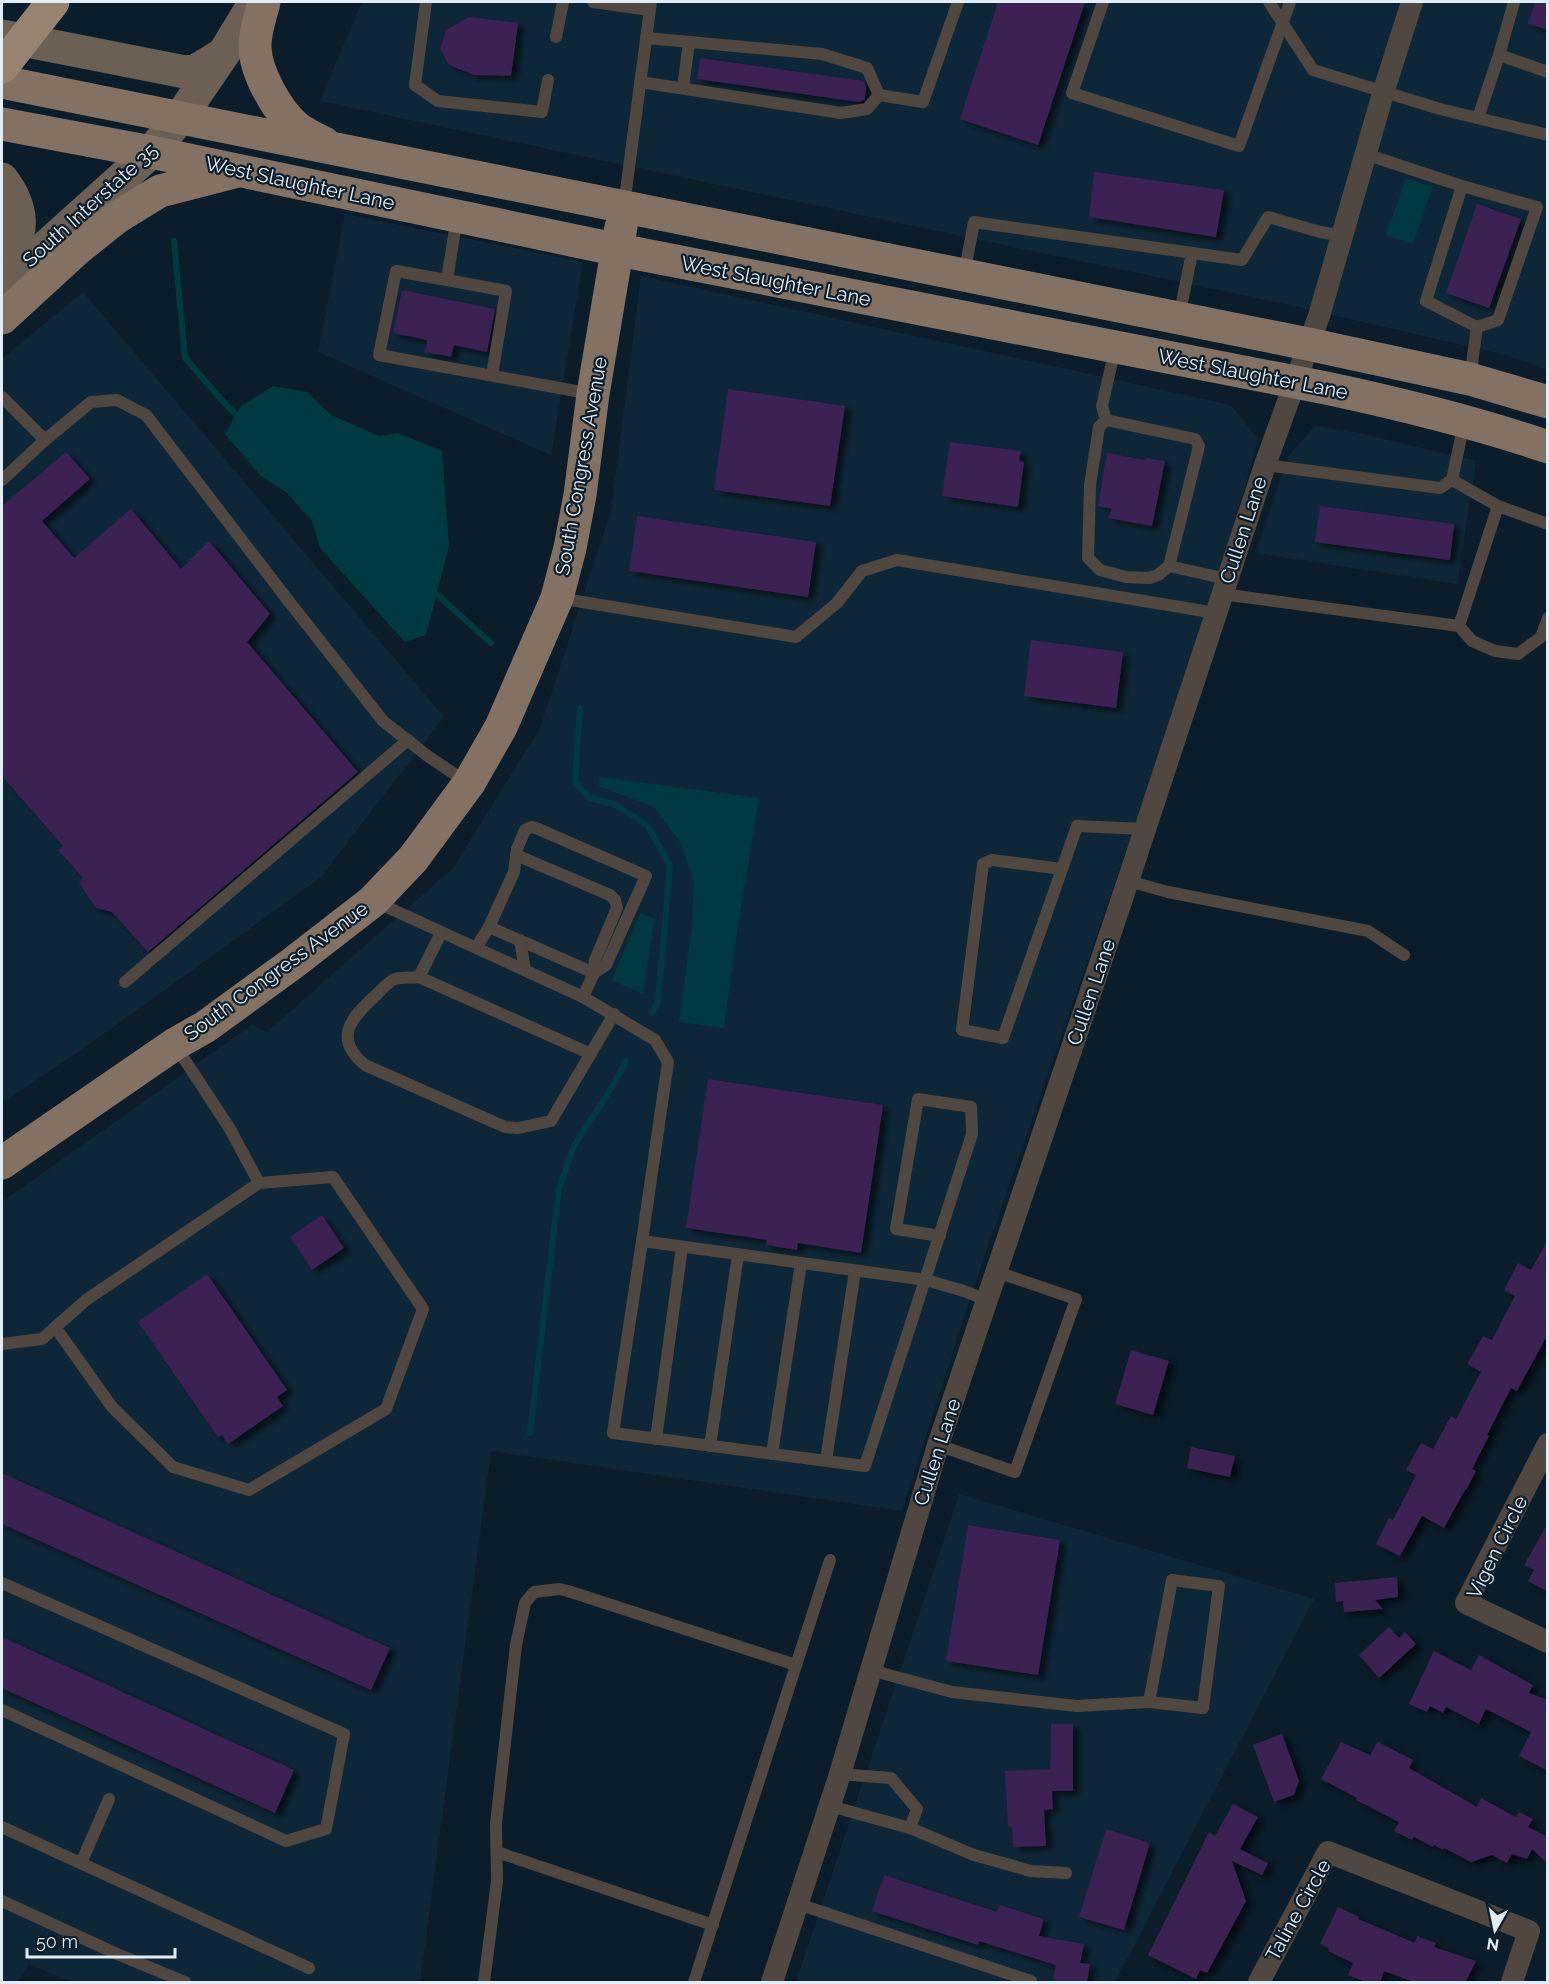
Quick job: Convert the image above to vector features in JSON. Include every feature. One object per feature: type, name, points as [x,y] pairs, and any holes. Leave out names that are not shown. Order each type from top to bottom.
[{"type":"highway","points":[[2,67],[53,2]]},
{"type":"main road","name":"South Interstate 35","points":[[2,286],[152,152],[179,119],[255,2]]},
{"type":"main road","points":[[264,2],[255,46],[258,64],[268,90],[296,126],[336,150]]},
{"type":"main road","points":[[2,36],[185,72],[195,71],[224,53]]},
{"type":"main road","name":"West Slaughter Lane","points":[[2,82],[1308,344],[1470,379],[1548,402]]},
{"type":"main road","name":"West Slaughter Lane","points":[[2,124],[152,152],[619,250],[1294,382],[1402,405],[1548,447]]},
{"type":"main road","points":[[2,318],[76,250],[116,218],[160,191],[238,170]]},
{"type":"main road","points":[[2,179],[18,207],[18,230],[12,250],[2,260]]},
{"type":"main road","name":"South Congress Avenue","points":[[2,1163],[175,1044],[205,1027],[294,963],[373,901],[413,859],[469,783],[501,727],[557,598],[580,495],[593,394],[619,250],[624,206]]},
{"type":"street","name":"Cullen Lane","points":[[772,1983],[840,1774],[938,1445],[1265,465],[1319,316],[1365,154],[1412,2]]},
{"type":"street","name":"Vigen Circle","points":[[1548,1444],[1466,1603],[1548,1642]]},
{"type":"street","name":"Taline Circle","points":[[1259,1983],[1328,1852],[1529,1931],[1512,1983]]},
{"type":"lane","points":[[426,2],[415,85],[438,101],[542,112],[548,80]]},
{"type":"lane","points":[[556,37],[563,2]]},
{"type":"lane","points":[[593,2],[650,6],[624,206]]},
{"type":"lane","points":[[879,95],[923,102],[958,2]]},
{"type":"lane","points":[[1103,2],[1072,93],[1239,146],[1290,2]]},
{"type":"lane","points":[[1269,2],[1313,70],[1440,109],[1548,135]]},
{"type":"lane","points":[[1478,118],[1514,2]]},
{"type":"lane","points":[[646,38],[822,54],[867,68],[879,95]]},
{"type":"lane","points":[[683,88],[689,42]]},
{"type":"lane","points":[[1499,56],[1548,72]]},
{"type":"lane","points":[[640,82],[841,113],[867,109],[879,95]]},
{"type":"lane","points":[[1365,154],[1462,186],[1537,207],[1498,320],[1478,327],[1426,301],[1462,186]]},
{"type":"lane","points":[[447,279],[457,216]]},
{"type":"lane","points":[[964,275],[974,222],[1242,260],[1268,217],[1343,236]]},
{"type":"lane","points":[[1179,318],[1192,253]]},
{"type":"lane","points":[[492,375],[506,291],[396,271],[379,355],[593,394]]},
{"type":"lane","points":[[1470,379],[1478,327]]},
{"type":"lane","points":[[1106,420],[1102,406],[1115,347]]},
{"type":"lane","points":[[2,397],[45,440]]},
{"type":"lane","points":[[2,480],[91,402],[117,400],[146,415],[384,721],[469,783]]},
{"type":"lane","points":[[1106,420],[1195,439],[1199,446],[1168,566],[1158,575],[1149,578],[1126,577],[1100,570],[1088,558],[1090,484],[1100,427],[1106,420]]},
{"type":"lane","points":[[1265,465],[1440,488],[1452,480],[1464,421]]},
{"type":"lane","points":[[1452,480],[1498,506],[1548,524]]},
{"type":"lane","points":[[1459,626],[1498,506]]},
{"type":"lane","points":[[557,598],[796,636],[837,603],[862,571],[897,560],[1222,595],[1459,626],[1472,641],[1496,651],[1518,654],[1541,637],[1548,618]]},
{"type":"lane","points":[[1168,566],[1222,595]]},
{"type":"lane","points":[[125,982],[408,740]]},
{"type":"lane","points":[[1062,869],[992,860],[983,864],[962,1030],[1003,1038],[1062,869],[1077,826],[1144,829]]},
{"type":"lane","points":[[476,948],[489,927],[514,872],[517,849],[525,830],[536,828],[646,876],[606,965],[594,973]]},
{"type":"lane","points":[[516,855],[610,895],[615,900],[616,908],[595,960],[594,973],[583,997]]},
{"type":"lane","points":[[1128,881],[1168,892],[1368,931],[1404,955]]},
{"type":"lane","points":[[373,901],[583,997],[655,1040],[668,1062],[613,1433],[865,1466],[926,1280],[940,1236],[972,1134],[971,1107],[918,1099],[896,1229],[940,1236]]},
{"type":"lane","points":[[489,927],[594,973]]},
{"type":"lane","points":[[419,977],[441,933]]},
{"type":"lane","points":[[520,940],[525,970]]},
{"type":"lane","points":[[591,1054],[419,977],[394,979],[356,1013],[349,1027],[347,1042],[354,1056],[365,1065],[505,1127],[518,1128],[551,1121],[591,1054],[614,1014]]},
{"type":"lane","points":[[175,1044],[230,1129],[259,1183]]},
{"type":"lane","points":[[2,1344],[42,1338],[86,1299],[259,1183],[333,1177],[423,1310],[386,1409],[249,1490],[174,1467],[112,1407],[55,1327]]},
{"type":"lane","points":[[642,1241],[926,1280],[987,1300]]},
{"type":"lane","points":[[656,1439],[682,1247]]},
{"type":"lane","points":[[710,1446],[738,1255]]},
{"type":"lane","points":[[772,1454],[801,1263]]},
{"type":"lane","points":[[826,1460],[855,1271]]},
{"type":"lane","points":[[938,1445],[1015,1472],[1076,1299],[997,1272]]},
{"type":"lane","points":[[694,1983],[830,1560]]},
{"type":"lane","points":[[870,1670],[963,1693],[1077,1706],[1149,1702],[1203,1708],[1219,1586],[1172,1580],[1149,1702]]},
{"type":"lane","points":[[2,1583],[344,1734],[326,1829],[286,1841],[2,1710]]},
{"type":"lane","points":[[484,1983],[496,1891],[496,1822],[516,1645],[525,1603],[534,1592],[559,1589],[568,1591],[796,1665]]},
{"type":"lane","points":[[840,1774],[891,1778],[917,1809],[910,1827]]},
{"type":"lane","points":[[81,1863],[109,1799]]},
{"type":"lane","points":[[830,1806],[910,1827],[974,1855],[1031,1871],[1066,1873]]},
{"type":"lane","points":[[2,1827],[309,1968]]},
{"type":"lane","points":[[496,1852],[713,1925]]},
{"type":"lane","points":[[2,1901],[185,1983]]},
{"type":"lane","points":[[798,1904],[1031,1981]]},
{"type":"shaded area","points":[[362,2],[1547,2],[1547,370],[1506,355],[1294,306],[320,101]]},
{"type":"shaded area","points":[[1406,178],[1432,187],[1413,244],[1386,235]]},
{"type":"shaded area","points":[[345,214],[583,262],[551,455],[318,352]]},
{"type":"shaded area","points":[[641,276],[1231,405],[1258,439],[1213,602],[973,1289],[902,1511],[491,1451],[420,1982],[71,1982],[29,1964],[17,1982],[2,1982],[2,1202],[252,1025],[267,1032],[453,868],[540,728],[611,511]]},
{"type":"shaded area","points":[[83,292],[444,717],[320,878],[101,1036],[2,1103],[2,359]]},
{"type":"shaded area","points":[[273,386],[307,392],[331,415],[379,436],[398,433],[442,451],[449,546],[426,635],[405,642],[320,548],[312,521],[287,493],[261,476],[225,434],[241,406]]},
{"type":"shaded area","points":[[1315,426],[1355,432],[1476,461],[1457,584],[1256,553],[1288,457]]},
{"type":"shaded area","points":[[600,777],[759,798],[724,1028],[679,1022],[692,925],[694,881],[680,842],[654,807],[599,786]]},
{"type":"shaded area","points":[[640,913],[655,919],[643,994],[612,980]]},
{"type":"shaded area","points":[[959,1494],[1314,1599],[1115,1982],[796,1982]]},
{"type":"building","points":[[998,2],[1085,2],[1038,145],[960,119]]},
{"type":"building","points":[[1535,2],[1548,2],[1548,30],[1528,24]]},
{"type":"building","points":[[469,17],[518,23],[511,76],[474,75],[449,65],[440,49],[446,30]]},
{"type":"building","points":[[700,58],[864,81],[865,99],[859,102],[697,79]]},
{"type":"building","points":[[1094,172],[1224,190],[1216,237],[1089,217]]},
{"type":"building","points":[[1477,204],[1521,219],[1489,308],[1446,293]]},
{"type":"building","points":[[402,290],[495,309],[487,352],[454,345],[451,357],[425,352],[427,340],[393,333]]},
{"type":"building","points":[[728,389],[845,406],[830,506],[714,490]]},
{"type":"building","points":[[950,442],[1021,451],[1019,461],[1024,462],[1018,507],[942,496]]},
{"type":"building","points":[[66,452],[90,479],[42,521],[74,558],[131,509],[181,569],[209,541],[270,614],[247,642],[358,772],[148,952],[112,912],[96,908],[79,883],[83,878],[58,850],[63,846],[2,776],[2,506]]},
{"type":"building","points":[[1107,453],[1165,461],[1152,526],[1108,518],[1112,509],[1098,506]]},
{"type":"building","points":[[1320,506],[1454,524],[1450,560],[1315,542]]},
{"type":"building","points":[[637,516],[816,542],[808,597],[629,571]]},
{"type":"building","points":[[1031,640],[1123,652],[1116,708],[1024,696]]},
{"type":"building","points":[[708,1079],[883,1105],[861,1253],[798,1243],[797,1250],[766,1245],[767,1240],[686,1228]]},
{"type":"building","points":[[322,1215],[344,1248],[312,1270],[290,1237]]},
{"type":"building","points":[[1548,1240],[1548,1334],[1517,1391],[1511,1388],[1472,1469],[1476,1471],[1466,1490],[1444,1528],[1422,1516],[1400,1556],[1376,1544],[1389,1518],[1393,1520],[1416,1475],[1406,1470],[1421,1443],[1433,1449],[1451,1416],[1456,1419],[1481,1372],[1467,1364],[1483,1336],[1492,1340],[1515,1296],[1504,1290],[1518,1263],[1531,1270]]},
{"type":"building","points":[[207,1274],[287,1390],[277,1397],[283,1406],[228,1444],[222,1435],[218,1437],[138,1322]]},
{"type":"building","points":[[1131,1350],[1169,1361],[1153,1415],[1115,1404]]},
{"type":"building","points":[[1191,1447],[1235,1456],[1230,1477],[1187,1468]]},
{"type":"building","points":[[2,1473],[390,1648],[371,1690],[2,1524]]},
{"type":"building","points":[[1548,1523],[1548,1592],[1528,1581],[1534,1570],[1524,1565]]},
{"type":"building","points":[[968,1525],[1060,1540],[1038,1675],[946,1661]]},
{"type":"building","points":[[1397,1577],[1398,1597],[1375,1600],[1383,1609],[1344,1612],[1343,1601],[1336,1602],[1335,1583]]},
{"type":"building","points":[[1389,1627],[1399,1638],[1405,1632],[1416,1644],[1379,1678],[1359,1655]]},
{"type":"building","points":[[2,1637],[294,1770],[275,1813],[2,1688]]},
{"type":"building","points":[[1434,1651],[1471,1670],[1479,1655],[1533,1685],[1529,1693],[1548,1700],[1548,1771],[1519,1756],[1531,1732],[1486,1709],[1479,1724],[1446,1707],[1443,1713],[1430,1706],[1427,1712],[1409,1704]]},
{"type":"building","points":[[1051,1724],[1073,1724],[1073,1791],[1052,1791],[1053,1809],[1044,1810],[1046,1846],[1013,1847],[1012,1827],[1008,1827],[1005,1771],[1050,1769]]},
{"type":"building","points":[[1282,1734],[1299,1781],[1294,1795],[1274,1802],[1253,1745]]},
{"type":"building","points":[[1341,1742],[1370,1755],[1378,1742],[1413,1760],[1409,1768],[1477,1807],[1481,1798],[1516,1817],[1519,1812],[1533,1819],[1528,1827],[1548,1837],[1548,1864],[1532,1849],[1527,1859],[1512,1854],[1507,1863],[1492,1855],[1471,1862],[1444,1848],[1443,1850],[1434,1845],[1433,1847],[1414,1837],[1412,1840],[1394,1831],[1399,1822],[1321,1779]]},
{"type":"building","points":[[1233,1804],[1258,1817],[1240,1849],[1268,1863],[1262,1875],[1232,1861],[1246,1901],[1207,1973],[1200,1970],[1196,1979],[1148,1955],[1209,1832],[1215,1836]]},
{"type":"building","points":[[1106,1829],[1150,1843],[1124,1930],[1079,1917]]},
{"type":"building","points":[[884,1875],[997,1912],[1000,1905],[1044,1919],[1039,1936],[1084,1944],[1080,1963],[1090,1964],[1087,1983],[1055,1983],[1053,1979],[1056,1965],[979,1941],[978,1945],[872,1911]]},
{"type":"building","points":[[1338,1907],[1359,1917],[1358,1919],[1415,1943],[1417,1936],[1436,1943],[1434,1947],[1476,1961],[1465,1983],[1417,1983],[1384,1971],[1380,1983],[1368,1983],[1348,1975],[1353,1963],[1328,1951],[1329,1948],[1320,1944]]},
{"type":"waterway","points":[[174,241],[185,358],[241,419]]},
{"type":"waterway","points":[[432,590],[491,643]]},
{"type":"waterway","points":[[580,708],[575,782],[589,798],[614,804],[648,826],[670,866],[658,1002],[652,1013]]},
{"type":"waterway","points":[[530,1433],[559,1188],[574,1146],[626,1061]]}]
